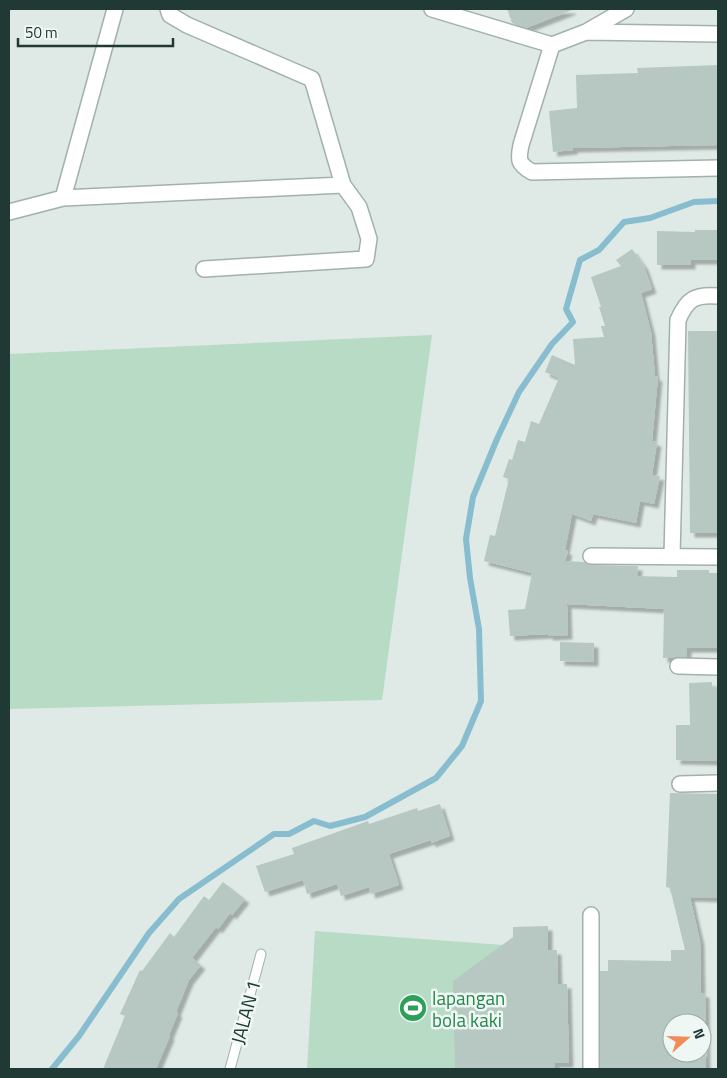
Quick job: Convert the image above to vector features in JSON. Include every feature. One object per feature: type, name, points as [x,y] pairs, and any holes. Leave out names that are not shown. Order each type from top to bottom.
[{"type":"street","points":[[63,198],[115,9]]},
{"type":"street","points":[[168,9],[170,15],[187,25],[312,79],[343,185],[359,207],[369,239],[366,259],[204,269]]},
{"type":"street","points":[[432,9],[552,46],[586,32],[626,9]]},
{"type":"street","points":[[586,32],[718,34]]},
{"type":"street","points":[[552,46],[521,145],[518,158],[523,167],[532,172],[718,168]]},
{"type":"street","points":[[9,212],[63,198],[343,185]]},
{"type":"street","points":[[672,556],[678,320],[684,307],[693,298],[707,295],[718,296]]},
{"type":"street","points":[[591,556],[718,557]]},
{"type":"street","points":[[678,666],[718,667]]},
{"type":"street","points":[[680,784],[718,784]]},
{"type":"street","points":[[591,915],[591,1069]]},
{"type":"lane","name":"JALAN 1","points":[[230,1069],[260,954]]},
{"type":"green space","points":[[432,335],[382,700],[9,709],[9,354]]},
{"type":"green space","name":"lapangan bola kaki","points":[[315,931],[517,946],[512,1069],[307,1069]]},
{"type":"building","points":[[507,9],[572,10],[526,28],[512,23]]},
{"type":"building","points":[[718,65],[718,145],[573,148],[573,150],[553,152],[549,111],[577,108],[576,75],[638,73],[637,68]]},
{"type":"building","points":[[695,230],[718,230],[718,260],[691,260],[691,265],[657,265],[657,231],[695,232]]},
{"type":"building","points":[[632,249],[644,266],[652,289],[641,293],[651,332],[655,376],[658,377],[652,441],[657,442],[652,475],[660,476],[654,504],[640,501],[636,523],[593,514],[591,521],[572,514],[565,550],[568,551],[565,561],[584,562],[591,565],[638,566],[637,576],[677,577],[677,570],[709,570],[709,573],[718,573],[718,648],[687,648],[687,657],[663,658],[664,609],[567,604],[568,635],[510,636],[508,610],[525,609],[532,573],[484,561],[490,535],[495,536],[509,479],[503,477],[509,459],[512,460],[518,440],[525,442],[531,421],[539,424],[559,378],[545,372],[552,355],[575,365],[573,339],[604,337],[601,326],[605,326],[599,307],[601,307],[591,277],[621,266],[616,260]]},
{"type":"building","points":[[688,331],[718,331],[718,533],[690,533]]},
{"type":"building","points":[[560,642],[594,643],[594,662],[560,661]]},
{"type":"building","points":[[712,682],[712,687],[718,687],[718,761],[676,760],[676,725],[690,725],[689,683]]},
{"type":"building","points":[[670,793],[718,794],[718,898],[690,897],[700,941],[701,993],[705,993],[705,1013],[662,1013],[662,1063],[706,1063],[706,1069],[600,1069],[600,971],[608,971],[608,960],[671,961],[671,950],[685,950],[670,888],[666,887]]},
{"type":"building","points":[[440,804],[450,836],[431,843],[431,840],[389,854],[399,885],[371,894],[369,887],[341,896],[337,884],[307,894],[303,880],[265,892],[256,866],[294,854],[292,848],[368,821],[369,824],[417,808],[418,811]]},
{"type":"building","points":[[223,882],[245,899],[232,915],[230,913],[218,929],[216,927],[192,958],[201,965],[189,980],[176,1012],[178,1013],[170,1036],[156,1069],[103,1069],[125,1016],[120,1014],[140,970],[142,971],[170,933],[174,937],[204,896],[209,900]]},
{"type":"building","points":[[548,926],[548,950],[557,950],[558,984],[567,984],[569,1063],[555,1063],[555,1069],[455,1069],[453,981],[513,937],[513,927]]},
{"type":"waterway","points":[[52,1069],[79,1036],[149,933],[179,899],[274,834],[289,834],[314,821],[330,826],[365,817],[436,778],[462,746],[481,701],[479,629],[470,578],[466,539],[473,497],[519,392],[552,344],[573,322],[566,309],[580,260],[599,250],[624,222],[650,218],[694,202],[718,201]]},
{"type":"place","name":"lapangan bola kaki","points":[[413,1008]]}]
